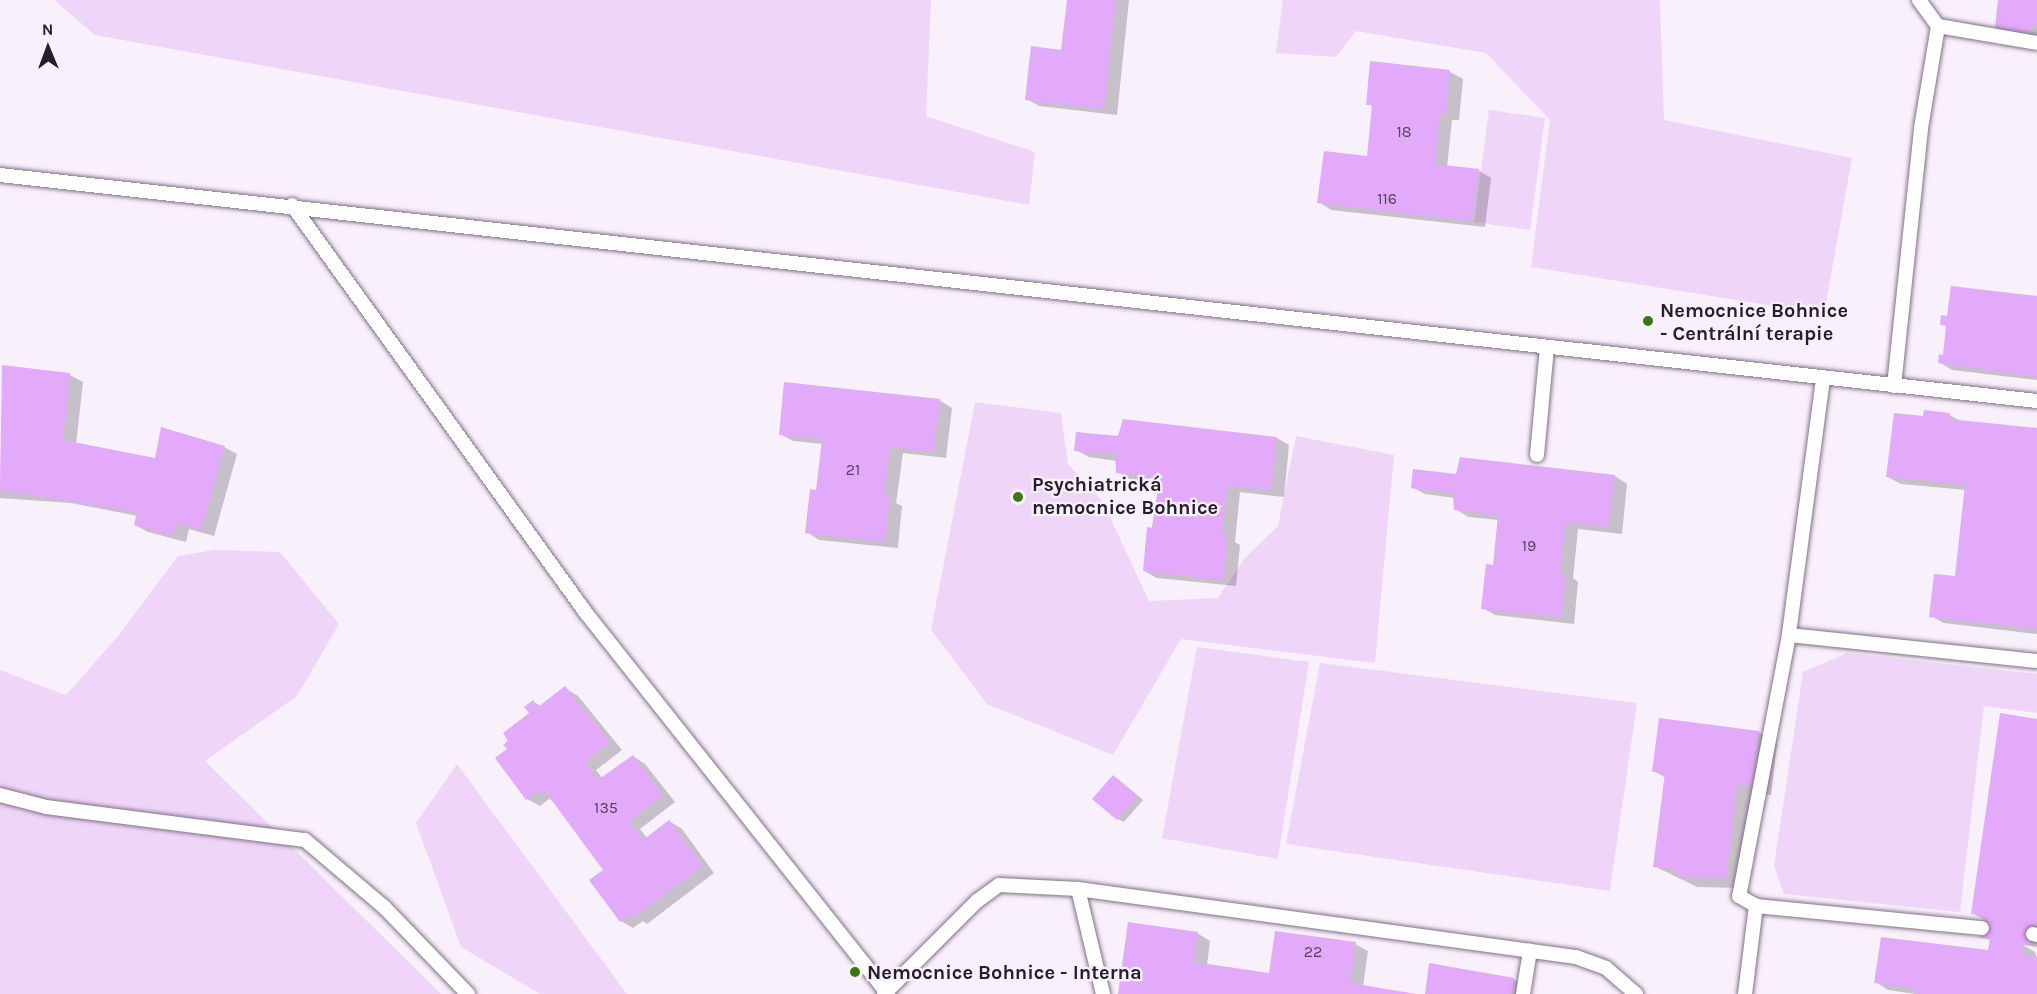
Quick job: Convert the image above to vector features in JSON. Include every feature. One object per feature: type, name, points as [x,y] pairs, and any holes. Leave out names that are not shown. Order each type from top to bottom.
[{"type":"lane","points":[[1919,0],[1938,26],[2037,43]]},
{"type":"lane","points":[[1894,386],[1921,128],[1938,26]]},
{"type":"lane","points":[[0,175],[292,205],[1822,379],[2037,401]]},
{"type":"lane","points":[[292,205],[586,613],[886,993],[977,902],[999,885],[1078,889],[1576,957],[1606,968],[1636,994]]},
{"type":"lane","points":[[1536,455],[1547,347]]},
{"type":"lane","points":[[1822,379],[1790,635],[1739,896],[1756,906],[1982,928]]},
{"type":"lane","points":[[1790,635],[2037,661]]},
{"type":"lane","points":[[0,795],[46,807],[305,840],[384,907],[468,994]]},
{"type":"lane","points":[[1078,889],[1103,994]]},
{"type":"lane","points":[[1745,994],[1756,906]]},
{"type":"lane","points":[[1523,994],[1530,951]]},
{"type":"shaded area","points":[[54,0],[931,0],[926,116],[1035,152],[1029,205],[95,35]]},
{"type":"shaded area","points":[[1283,0],[1660,0],[1664,120],[1852,158],[1824,314],[1531,267],[1550,120],[1486,53],[1356,31],[1336,57],[1276,53]]},
{"type":"shaded area","points":[[1489,110],[1545,118],[1530,230],[1474,222]]},
{"type":"shaded area","points":[[975,402],[1061,413],[1068,464],[1103,502],[1149,601],[1218,598],[1244,559],[1278,526],[1296,436],[1394,455],[1375,663],[1181,639],[1113,755],[987,704],[931,630]]},
{"type":"shaded area","points":[[214,550],[280,552],[339,624],[297,696],[205,761],[441,994],[0,994],[0,670],[66,695],[118,636],[178,556]]},
{"type":"shaded area","points":[[1197,647],[1309,662],[1278,859],[1162,838]]},
{"type":"shaded area","points":[[1847,653],[2037,674],[2037,713],[1984,706],[1960,912],[1784,894],[1774,866],[1803,672]]},
{"type":"shaded area","points":[[1320,663],[1637,703],[1610,891],[1286,844]]},
{"type":"shaded area","points":[[457,764],[627,994],[540,994],[461,947],[416,823]]},
{"type":"building","points":[[1067,0],[1116,0],[1104,109],[1025,100],[1031,46],[1061,50]]},
{"type":"building","points":[[1998,0],[2037,0],[2037,26],[2032,25],[2032,32],[1995,27]]},
{"type":"building","points":[[1370,61],[1450,70],[1446,114],[1440,113],[1435,164],[1479,169],[1472,221],[1317,203],[1324,151],[1367,156],[1372,105],[1366,105]]},
{"type":"building","points":[[1951,286],[2037,296],[2037,377],[1938,363],[1939,354],[1943,355],[1946,326],[1940,325],[1941,315],[1947,316]]},
{"type":"building","points":[[2,365],[70,373],[63,440],[155,458],[161,427],[225,446],[201,530],[177,523],[173,536],[134,525],[137,512],[0,490]]},
{"type":"building","points":[[784,382],[940,399],[933,452],[890,447],[884,497],[890,497],[885,542],[805,533],[810,489],[816,490],[822,439],[779,435]]},
{"type":"building","points":[[1924,410],[1950,413],[1949,419],[2037,428],[2037,629],[1929,617],[1934,574],[1955,576],[1965,484],[1886,477],[1894,413],[1923,416]]},
{"type":"building","points":[[1123,419],[1277,437],[1271,490],[1227,485],[1222,535],[1228,536],[1223,580],[1143,571],[1147,527],[1153,528],[1159,478],[1116,473],[1115,454],[1074,451],[1076,432],[1118,436]]},
{"type":"building","points":[[1460,457],[1615,475],[1609,527],[1566,522],[1560,572],[1566,573],[1561,618],[1481,609],[1486,564],[1493,565],[1498,515],[1454,510],[1453,493],[1411,488],[1413,469],[1456,474]]},
{"type":"building","points":[[565,686],[610,742],[584,762],[598,780],[633,755],[663,795],[629,821],[643,840],[669,820],[703,866],[634,917],[631,914],[620,922],[589,880],[603,870],[545,791],[540,795],[538,791],[526,800],[495,758],[507,749],[503,745],[508,741],[503,733],[529,713],[524,707],[533,700],[538,707]]},
{"type":"building","points":[[2000,713],[2037,719],[2037,923],[2031,945],[2023,943],[2022,955],[2037,957],[2037,994],[1915,994],[1916,989],[1874,983],[1881,937],[1988,950],[1990,939],[1980,938],[1984,915],[1971,914]]},
{"type":"building","points":[[1659,718],[1759,731],[1752,786],[1737,784],[1726,878],[1676,877],[1677,870],[1653,867],[1665,773],[1652,772]]},
{"type":"building","points":[[1113,775],[1138,796],[1117,820],[1092,799]]},
{"type":"building","points":[[1128,922],[1198,932],[1194,962],[1269,973],[1275,931],[1356,942],[1350,983],[1416,994],[1118,994]]},
{"type":"building","points":[[1429,963],[1514,978],[1512,994],[1425,994]]},
{"type":"place","name":"Nemocnice Bohnice - Centrální terapie","points":[[1648,321]]},
{"type":"place","name":"Psychiatrická nemocnice Bohnice","points":[[1018,497]]},
{"type":"place","name":"Nemocnice Bohnice - Interna","points":[[855,972]]}]
